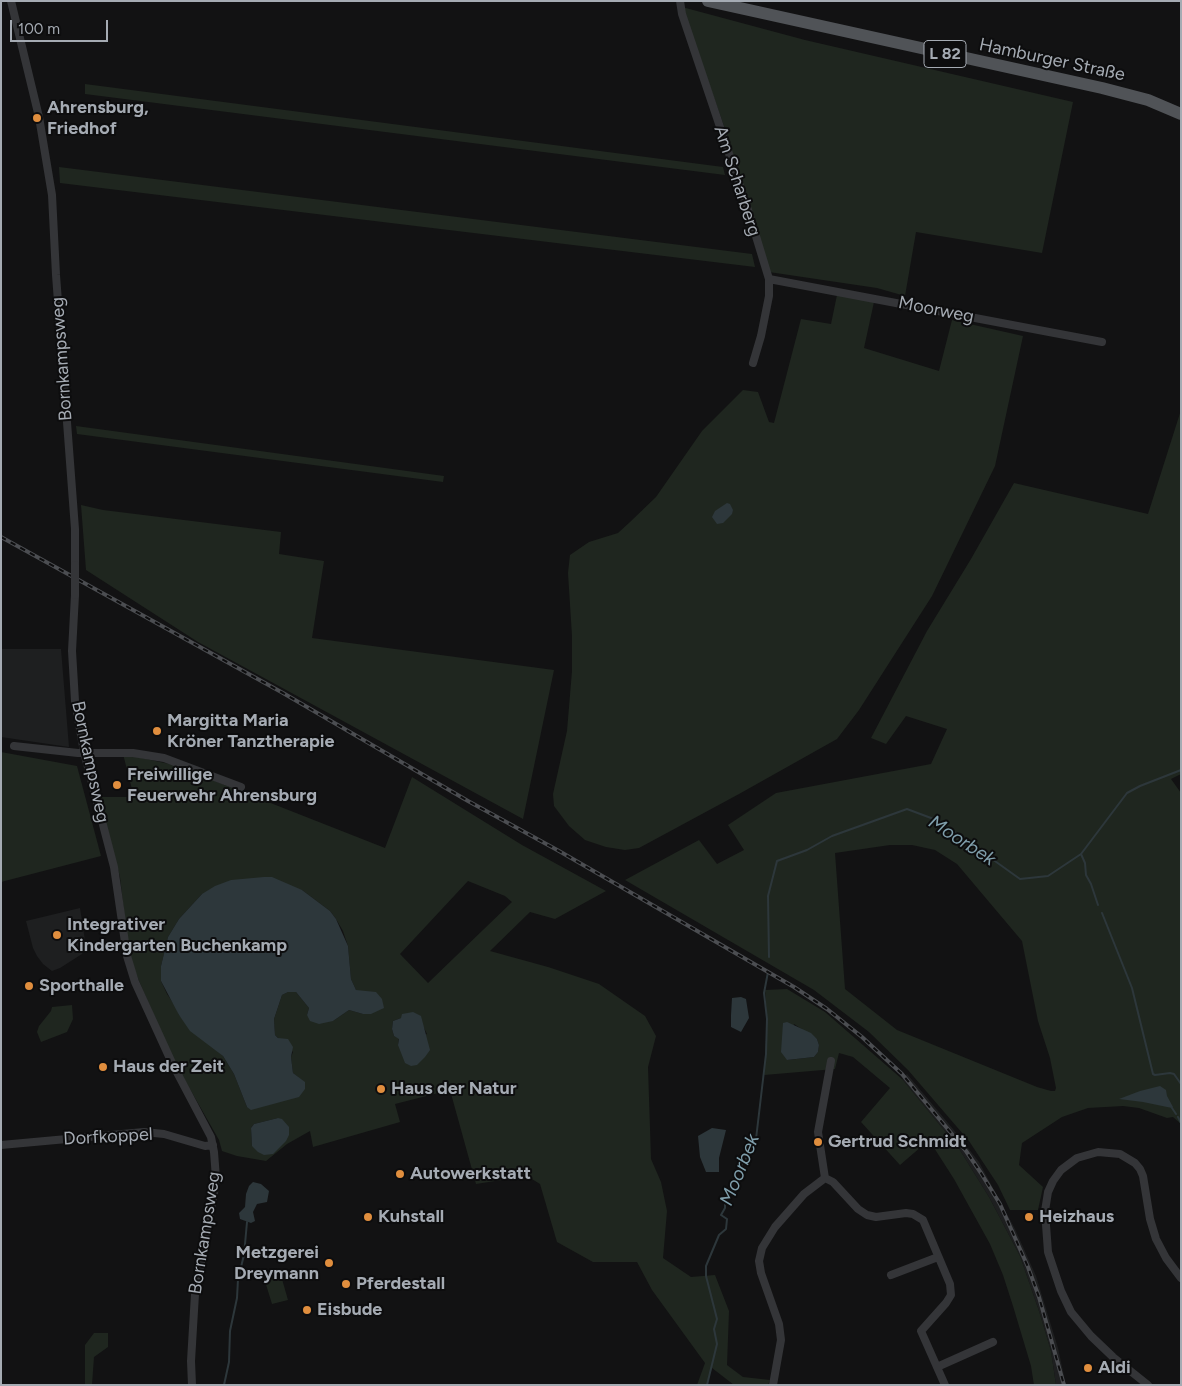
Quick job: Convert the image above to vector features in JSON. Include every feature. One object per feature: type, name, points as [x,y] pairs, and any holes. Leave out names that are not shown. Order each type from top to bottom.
[{"type":"main road","name":"Hamburger Straße","points":[[708,1],[1102,88],[1148,100],[1181,114]]},
{"type":"street","name":"Bornkampsweg","points":[[11,1],[39,117],[52,195],[56,275],[75,529],[75,594],[72,651],[75,701],[84,752],[114,867],[125,945],[131,969],[172,1063],[205,1124],[213,1145],[216,1168],[214,1193],[194,1302],[191,1361],[192,1385]]},
{"type":"street","name":"Am Scharberg","points":[[680,1],[682,14],[748,210],[769,279],[769,296],[754,363]]},
{"type":"street","name":"Moorweg","points":[[769,279],[1102,342]]},
{"type":"street","points":[[14,746],[78,753],[133,753],[164,758],[241,787]]},
{"type":"street","points":[[824,1178],[818,1132],[831,1061]]},
{"type":"street","name":"Dorfkoppel","points":[[1,1145],[144,1132],[164,1134],[205,1146],[213,1145]]},
{"type":"street","points":[[1148,1385],[1097,1342],[1075,1318],[1062,1293],[1048,1252],[1045,1211],[1048,1192],[1053,1181],[1062,1170],[1077,1158],[1098,1152],[1120,1154],[1135,1163],[1143,1176],[1150,1218],[1156,1238],[1169,1262],[1181,1278]]},
{"type":"street","points":[[824,1178],[833,1182],[858,1209],[867,1215],[876,1217],[906,1213],[923,1220],[950,1284],[951,1295],[921,1331],[945,1385]]},
{"type":"street","points":[[773,1385],[780,1340],[779,1324],[761,1273],[759,1261],[762,1248],[775,1227],[804,1194],[824,1178]]},
{"type":"street","points":[[890,1275],[938,1257]]},
{"type":"street","points":[[937,1367],[993,1342]]},
{"type":"shaded area","points":[[682,7],[805,40],[1073,102],[1042,253],[916,232],[905,296],[877,288],[769,272],[724,126]]},
{"type":"shaded area","points":[[85,84],[723,167],[725,175],[85,94]]},
{"type":"shaded area","points":[[59,167],[752,254],[755,267],[60,183]]},
{"type":"shaded area","points":[[837,295],[874,302],[864,348],[939,371],[952,320],[1023,336],[995,466],[932,596],[859,710],[837,739],[639,848],[625,850],[606,847],[585,840],[569,826],[554,806],[553,794],[567,731],[572,671],[568,573],[570,555],[589,542],[618,533],[630,522],[656,497],[702,431],[743,390],[758,392],[769,422],[774,423],[801,319],[831,324]]},
{"type":"shaded area","points":[[1181,410],[1181,774],[1171,779],[1181,793],[1181,1124],[1173,1117],[1167,1118],[1139,1108],[1123,1106],[1088,1108],[1062,1117],[1022,1143],[1019,1165],[1043,1187],[1038,1210],[1010,1210],[998,1185],[969,1141],[908,1070],[869,1032],[814,990],[625,880],[699,840],[717,864],[744,850],[728,825],[776,793],[931,764],[947,729],[906,716],[886,744],[871,738],[927,631],[1014,483],[1148,514]],"holes":[[[890,845],[912,845],[935,850],[957,864],[1022,941],[1038,1021],[1050,1058],[1055,1091],[1037,1087],[897,1030],[845,989],[835,853]]]},
{"type":"shaded area","points":[[76,426],[444,476],[443,482],[77,434]]},
{"type":"shaded area","points":[[727,503],[730,504],[733,510],[732,514],[723,523],[717,524],[712,517],[715,511]]},
{"type":"shaded area","points":[[81,505],[103,510],[281,532],[279,554],[324,561],[312,638],[554,670],[523,819],[198,642],[86,570]]},
{"type":"shaded area","points":[[1,649],[61,649],[69,747],[1,737]]},
{"type":"shaded area","points":[[1,752],[77,766],[101,856],[1,882]]},
{"type":"shaded area","points":[[123,754],[174,765],[385,848],[412,777],[522,845],[606,891],[555,919],[530,912],[490,951],[599,984],[645,1016],[656,1036],[648,1067],[651,1159],[661,1182],[667,1211],[663,1258],[691,1277],[715,1275],[729,1311],[727,1365],[743,1377],[770,1380],[768,1385],[734,1385],[712,1368],[707,1385],[697,1385],[705,1363],[652,1290],[637,1262],[593,1262],[557,1242],[540,1184],[527,1176],[476,1184],[450,1090],[395,1104],[400,1122],[313,1147],[310,1131],[287,1144],[266,1161],[237,1156],[222,1151],[219,1140],[174,1061],[129,955],[120,877],[99,797],[134,797]],"holes":[[[468,881],[505,896],[512,902],[428,983],[400,954]],[[302,890],[330,911],[343,931],[348,946],[351,979],[363,1014],[349,1010],[333,1021],[307,1015],[309,1008],[296,992],[288,992],[282,995],[274,1019],[275,1035],[293,1052],[291,1057],[293,1073],[305,1083],[305,1089],[247,1107],[234,1074],[223,1056],[179,1015],[167,994],[161,981],[161,966],[168,937],[179,919],[202,894]],[[401,1018],[423,1026],[427,1034],[398,1045],[399,1038],[394,1036],[392,1029],[393,1021]],[[278,1118],[252,1146],[251,1128],[254,1124]]]},
{"type":"shaded area","points":[[272,877],[302,890],[330,911],[336,919],[348,946],[351,979],[356,990],[376,992],[382,999],[384,1008],[371,1014],[349,1010],[333,1021],[319,1024],[310,1021],[307,1015],[309,1008],[296,992],[288,992],[282,995],[274,1019],[275,1035],[278,1038],[288,1039],[293,1047],[291,1057],[293,1073],[305,1082],[305,1089],[299,1097],[251,1110],[247,1107],[234,1074],[223,1056],[190,1031],[179,1015],[161,981],[161,966],[168,937],[179,919],[202,894],[215,886],[231,880]]},
{"type":"shaded area","name":"Integrativer Kindergarten Buchenkamp","points":[[80,908],[86,947],[82,954],[52,971],[37,956],[26,921]]},
{"type":"shaded area","points":[[787,989],[825,1012],[902,1079],[958,1147],[989,1197],[1020,1256],[1051,1351],[1056,1385],[1034,1385],[1031,1366],[1013,1306],[990,1244],[954,1179],[929,1140],[900,1165],[861,1122],[890,1088],[853,1057],[839,1053],[835,1069],[764,1075],[767,1019],[765,990]],"holes":[[[794,1024],[817,1039],[819,1045],[818,1052],[814,1057],[788,1060]]]},
{"type":"shaded area","points":[[741,997],[746,999],[749,1018],[741,1032],[731,1027],[731,1015],[732,998]]},
{"type":"shaded area","points":[[72,1005],[73,1019],[67,1032],[41,1042],[37,1032],[52,1007]]},
{"type":"shaded area","points":[[413,1012],[421,1016],[430,1050],[417,1065],[411,1066],[405,1063],[398,1045],[399,1039],[394,1036],[392,1029],[393,1021],[401,1018],[402,1014]]},
{"type":"shaded area","points":[[787,1022],[811,1033],[817,1039],[819,1045],[818,1052],[814,1057],[787,1060],[781,1052],[783,1023]]},
{"type":"shaded area","points":[[907,1074],[979,1162],[1015,1229],[1036,1276],[1058,1348],[1066,1385],[1056,1385],[1051,1351],[1020,1256],[989,1197],[958,1147],[902,1079]]},
{"type":"shaded area","points":[[1160,1086],[1166,1090],[1172,1108],[1119,1099],[1140,1091]]},
{"type":"shaded area","points":[[278,1118],[282,1119],[289,1127],[289,1135],[286,1141],[273,1154],[264,1155],[252,1146],[251,1128],[254,1124]]},
{"type":"shaded area","points":[[712,1128],[726,1130],[719,1158],[719,1172],[706,1172],[700,1157],[698,1136]]},
{"type":"shaded area","points":[[253,1182],[261,1184],[269,1191],[267,1202],[257,1204],[253,1212],[255,1221],[251,1223],[240,1219],[239,1213],[245,1207],[246,1194]]},
{"type":"shaded area","points":[[280,1272],[288,1300],[272,1304],[264,1278]]},
{"type":"shaded area","points":[[94,1333],[108,1333],[108,1347],[94,1357],[92,1385],[85,1385],[85,1345]]},
{"type":"waterway","name":"Moorbek","points":[[769,957],[768,896],[777,861],[807,850],[832,836],[907,809],[939,821],[1020,879],[1048,876],[1081,854],[1127,793],[1181,770]]},
{"type":"waterway","points":[[1081,854],[1085,863],[1086,875],[1098,905]]},
{"type":"waterway","points":[[1102,913],[1132,988],[1153,1074],[1174,1074],[1181,1084]]},
{"type":"waterway","name":"Moorbek","points":[[707,1385],[717,1344],[714,1329],[717,1319],[706,1276],[706,1266],[719,1235],[726,1229],[727,1219],[721,1215],[725,1208],[725,1202],[729,1198],[728,1191],[756,1139],[766,1054],[767,1019],[764,993],[768,972]]},
{"type":"waterway","points":[[1172,1108],[1176,1114]]},
{"type":"waterway","points":[[1178,1117],[1181,1123]]},
{"type":"waterway","points":[[224,1385],[229,1362],[230,1331],[237,1298],[238,1279],[244,1255],[247,1222]]},
{"type":"railway","points":[[1,537],[283,693],[794,987],[827,1009],[862,1037],[902,1074],[966,1151],[981,1173],[1000,1204],[1028,1267],[1039,1297],[1064,1385]]},
{"type":"place","name":"Ahrensburg, Friedhof","points":[[37,118]]},
{"type":"place","name":"Margitta Maria Kröner Tanztherapie","points":[[157,731]]},
{"type":"place","name":"Freiwillige Feuerwehr Ahrensburg","points":[[117,785]]},
{"type":"place","name":"Integrativer Kindergarten Buchenkamp","points":[[57,935]]},
{"type":"place","name":"Sporthalle","points":[[29,986]]},
{"type":"place","name":"Haus der Zeit","points":[[103,1067]]},
{"type":"place","name":"Haus der Natur","points":[[381,1089]]},
{"type":"place","name":"Gertrud Schmidt","points":[[818,1142]]},
{"type":"place","name":"Autowerkstatt","points":[[400,1174]]},
{"type":"place","name":"Kuhstall","points":[[368,1217]]},
{"type":"place","name":"Heizhaus","points":[[1029,1217]]},
{"type":"place","name":"Metzgerei Dreymann","points":[[329,1263]]},
{"type":"place","name":"Pferdestall","points":[[346,1284]]},
{"type":"place","name":"Eisbude","points":[[307,1310]]},
{"type":"place","name":"Aldi","points":[[1088,1368]]}]
